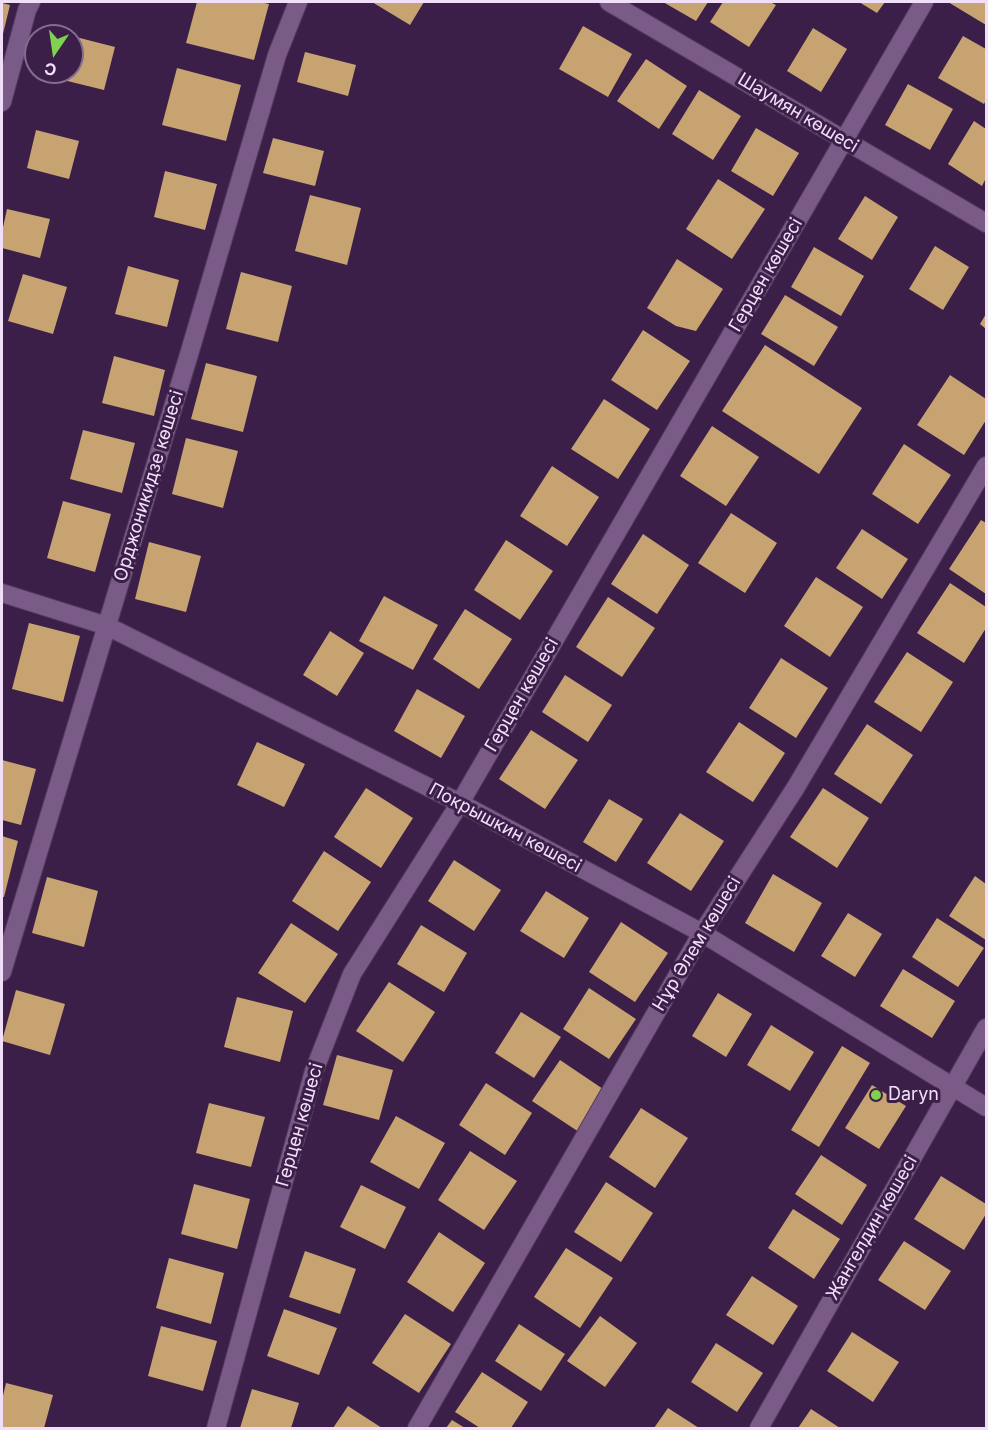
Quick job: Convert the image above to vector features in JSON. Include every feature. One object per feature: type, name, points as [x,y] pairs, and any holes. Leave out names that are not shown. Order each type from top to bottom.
[{"type":"street","points":[[2,102],[31,2]]},
{"type":"street","name":"Орджоникидзе көшесі","points":[[2,972],[277,55],[298,2]]},
{"type":"street","name":"Шаумян көшесі","points":[[609,2],[633,7],[844,140],[987,223]]},
{"type":"street","name":"Герцен көшесі","points":[[216,1428],[314,1071],[352,974],[460,803],[924,2]]},
{"type":"street","name":"Нұр Әлем көшесі","points":[[417,1428],[702,933],[796,787],[987,466]]},
{"type":"street","name":"Покрышкин көшесі","points":[[2,593],[107,626],[460,803],[702,933],[987,1107]]},
{"type":"street","name":"Жангелдин көшесі","points":[[759,1428],[987,1029]]},
{"type":"building","points":[[197,2],[269,4],[254,60],[186,43]]},
{"type":"building","points":[[372,2],[424,2],[410,25]]},
{"type":"building","points":[[663,2],[708,2],[696,21]]},
{"type":"building","points":[[723,2],[770,2],[776,5],[749,47],[710,22]]},
{"type":"building","points":[[859,2],[885,2],[877,13]]},
{"type":"building","points":[[948,2],[986,2],[986,25]]},
{"type":"building","points":[[2,3],[10,5],[2,38]]},
{"type":"building","points":[[583,26],[632,54],[608,97],[559,69]]},
{"type":"building","points":[[813,28],[847,49],[821,92],[787,71]]},
{"type":"building","points":[[963,36],[986,49],[986,100],[984,104],[938,78]]},
{"type":"building","points":[[84,39],[115,47],[104,90],[80,84],[84,84]]},
{"type":"building","points":[[305,52],[356,65],[348,96],[297,82]]},
{"type":"building","points":[[646,59],[687,86],[659,129],[617,101]]},
{"type":"building","points":[[177,68],[241,85],[226,141],[162,125]]},
{"type":"building","points":[[908,84],[953,109],[930,150],[885,125]]},
{"type":"building","points":[[699,90],[741,116],[713,160],[672,134]]},
{"type":"building","points":[[974,121],[986,129],[986,178],[982,186],[948,164]]},
{"type":"building","points":[[756,128],[799,153],[773,196],[731,171]]},
{"type":"building","points":[[36,130],[79,141],[69,179],[27,168]]},
{"type":"building","points":[[273,138],[324,151],[315,186],[263,173]]},
{"type":"building","points":[[165,171],[217,184],[205,230],[154,217]]},
{"type":"building","points":[[718,179],[765,209],[732,259],[686,229]]},
{"type":"building","points":[[310,195],[361,208],[347,265],[295,251]]},
{"type":"building","points":[[865,196],[898,217],[872,260],[838,239]]},
{"type":"building","points":[[7,209],[50,219],[40,258],[2,248],[2,232]]},
{"type":"building","points":[[935,246],[969,267],[943,310],[909,289]]},
{"type":"building","points":[[814,247],[864,276],[841,316],[791,287]]},
{"type":"building","points":[[677,259],[723,289],[696,331],[676,326],[647,308]]},
{"type":"building","points":[[128,266],[179,280],[167,327],[115,314]]},
{"type":"building","points":[[241,272],[292,286],[278,342],[226,329]]},
{"type":"building","points":[[23,274],[67,287],[53,334],[8,321]]},
{"type":"building","points":[[785,295],[838,327],[814,366],[761,334]]},
{"type":"building","points":[[986,314],[986,329],[980,324]]},
{"type":"building","points":[[643,330],[690,361],[657,410],[611,380]]},
{"type":"building","points":[[765,345],[862,408],[819,474],[722,411]]},
{"type":"building","points":[[114,356],[165,370],[154,416],[102,403]]},
{"type":"building","points":[[206,363],[257,376],[243,432],[191,419]]},
{"type":"building","points":[[950,375],[986,399],[986,420],[964,455],[917,425]]},
{"type":"building","points":[[604,399],[650,429],[618,479],[571,449]]},
{"type":"building","points":[[712,426],[759,457],[726,506],[680,476]]},
{"type":"building","points":[[83,430],[135,443],[122,493],[70,479]]},
{"type":"building","points":[[186,438],[238,451],[223,508],[172,494]]},
{"type":"building","points":[[904,444],[951,475],[918,524],[872,494]]},
{"type":"building","points":[[552,466],[599,497],[567,546],[520,516]]},
{"type":"building","points":[[63,501],[111,514],[95,572],[47,558]]},
{"type":"building","points":[[731,513],[777,543],[745,593],[698,563]]},
{"type":"building","points":[[981,520],[986,523],[986,594],[949,569]]},
{"type":"building","points":[[862,529],[908,559],[882,599],[836,568]]},
{"type":"building","points":[[643,534],[689,565],[657,614],[611,584]]},
{"type":"building","points":[[506,540],[553,571],[520,620],[474,590]]},
{"type":"building","points":[[149,542],[201,556],[186,612],[135,599]]},
{"type":"building","points":[[816,577],[863,607],[830,657],[784,626]]},
{"type":"building","points":[[950,583],[986,607],[986,628],[964,663],[917,633]]},
{"type":"building","points":[[384,596],[438,625],[413,670],[359,641]]},
{"type":"building","points":[[608,597],[655,628],[622,677],[576,647]]},
{"type":"building","points":[[465,609],[512,639],[479,689],[433,659]]},
{"type":"building","points":[[29,623],[80,636],[63,702],[12,689]]},
{"type":"building","points":[[330,631],[364,653],[337,696],[303,675]]},
{"type":"building","points":[[907,652],[953,682],[921,732],[874,702]]},
{"type":"building","points":[[781,658],[828,688],[796,738],[749,708]]},
{"type":"building","points":[[565,675],[612,705],[588,742],[542,712]]},
{"type":"building","points":[[417,689],[465,716],[441,758],[394,731]]},
{"type":"building","points":[[739,722],[785,753],[753,802],[706,772]]},
{"type":"building","points":[[867,724],[913,755],[881,804],[834,774]]},
{"type":"building","points":[[531,730],[578,760],[545,809],[499,779]]},
{"type":"building","points":[[257,742],[305,764],[284,807],[237,785]]},
{"type":"building","points":[[2,760],[36,769],[21,825],[2,820]]},
{"type":"building","points":[[366,788],[413,818],[381,868],[334,837]]},
{"type":"building","points":[[823,788],[869,818],[837,868],[790,837]]},
{"type":"building","points":[[609,799],[643,819],[616,862],[583,842]]},
{"type":"building","points":[[680,813],[724,841],[691,891],[647,863]]},
{"type":"building","points":[[2,836],[18,841],[4,897],[2,897]]},
{"type":"building","points":[[324,851],[371,882],[338,931],[292,901]]},
{"type":"building","points":[[454,860],[501,890],[474,931],[428,901]]},
{"type":"building","points":[[773,874],[822,903],[794,952],[745,923]]},
{"type":"building","points":[[975,876],[986,884],[986,940],[949,916]]},
{"type":"building","points":[[47,877],[98,891],[84,947],[32,933]]},
{"type":"building","points":[[546,891],[589,918],[564,958],[520,931]]},
{"type":"building","points":[[848,913],[882,934],[855,977],[821,956]]},
{"type":"building","points":[[937,918],[984,948],[958,987],[912,957]]},
{"type":"building","points":[[621,922],[668,953],[635,1002],[589,972]]},
{"type":"building","points":[[291,923],[338,954],[305,1003],[258,973]]},
{"type":"building","points":[[421,925],[467,953],[444,992],[397,964]]},
{"type":"building","points":[[903,969],[955,1001],[932,1038],[880,1006]]},
{"type":"building","points":[[389,982],[435,1012],[403,1062],[356,1031]]},
{"type":"building","points":[[589,988],[636,1019],[609,1059],[563,1029]]},
{"type":"building","points":[[16,990],[65,1004],[50,1055],[2,1041]]},
{"type":"building","points":[[718,993],[752,1014],[726,1057],[692,1036]]},
{"type":"building","points":[[237,997],[293,1011],[280,1062],[224,1047]]},
{"type":"building","points":[[521,1012],[561,1037],[534,1078],[495,1053]]},
{"type":"building","points":[[771,1025],[814,1052],[790,1091],[747,1065]]},
{"type":"building","points":[[842,1046],[870,1063],[819,1147],[791,1130]]},
{"type":"building","points":[[337,1055],[393,1070],[379,1120],[323,1105]]},
{"type":"building","points":[[560,1060],[606,1091],[579,1132],[532,1101]]},
{"type":"building","points":[[486,1083],[532,1113],[505,1155],[459,1125]]},
{"type":"building","points":[[872,1085],[906,1106],[879,1149],[845,1128]]},
{"type":"building","points":[[209,1103],[265,1117],[251,1167],[196,1153]]},
{"type":"building","points":[[641,1108],[688,1138],[655,1188],[609,1157]]},
{"type":"building","points":[[396,1116],[445,1143],[419,1189],[370,1162]]},
{"type":"building","points":[[470,1151],[517,1181],[484,1230],[438,1200]]},
{"type":"building","points":[[821,1155],[867,1185],[842,1225],[795,1194]]},
{"type":"building","points":[[941,1176],[986,1204],[986,1214],[964,1250],[914,1219]]},
{"type":"building","points":[[606,1182],[653,1213],[621,1262],[574,1232]]},
{"type":"building","points":[[194,1184],[250,1199],[237,1249],[181,1234]]},
{"type":"building","points":[[361,1185],[406,1207],[385,1249],[340,1227]]},
{"type":"building","points":[[793,1209],[840,1239],[814,1279],[768,1248]]},
{"type":"building","points":[[439,1232],[485,1263],[453,1312],[407,1282]]},
{"type":"building","points":[[904,1241],[951,1271],[925,1310],[878,1280]]},
{"type":"building","points":[[566,1248],[613,1278],[580,1328],[534,1297]]},
{"type":"building","points":[[305,1251],[356,1269],[340,1314],[289,1297]]},
{"type":"building","points":[[169,1258],[224,1273],[211,1324],[156,1308]]},
{"type":"building","points":[[752,1276],[798,1306],[773,1345],[726,1315]]},
{"type":"building","points":[[284,1309],[337,1328],[319,1375],[267,1356]]},
{"type":"building","points":[[405,1314],[451,1344],[419,1393],[372,1363]]},
{"type":"building","points":[[600,1316],[637,1343],[605,1387],[567,1361]]},
{"type":"building","points":[[519,1324],[565,1354],[541,1391],[495,1361]]},
{"type":"building","points":[[161,1326],[217,1341],[203,1391],[148,1376]]},
{"type":"building","points":[[852,1332],[899,1362],[873,1402],[827,1371]]},
{"type":"building","points":[[716,1343],[763,1373],[737,1412],[691,1382]]},
{"type":"building","points":[[482,1372],[528,1402],[511,1428],[480,1428],[455,1412]]},
{"type":"building","points":[[6,1383],[53,1395],[44,1428],[2,1428],[2,1400]]},
{"type":"building","points":[[252,1389],[299,1403],[291,1428],[240,1428]]},
{"type":"building","points":[[348,1406],[382,1428],[333,1428]]},
{"type":"building","points":[[668,1408],[699,1428],[654,1428]]},
{"type":"building","points":[[811,1409],[840,1428],[798,1428]]},
{"type":"building","points":[[452,1420],[465,1428],[446,1428]]},
{"type":"place","name":"Daryn","points":[[876,1095]]}]
